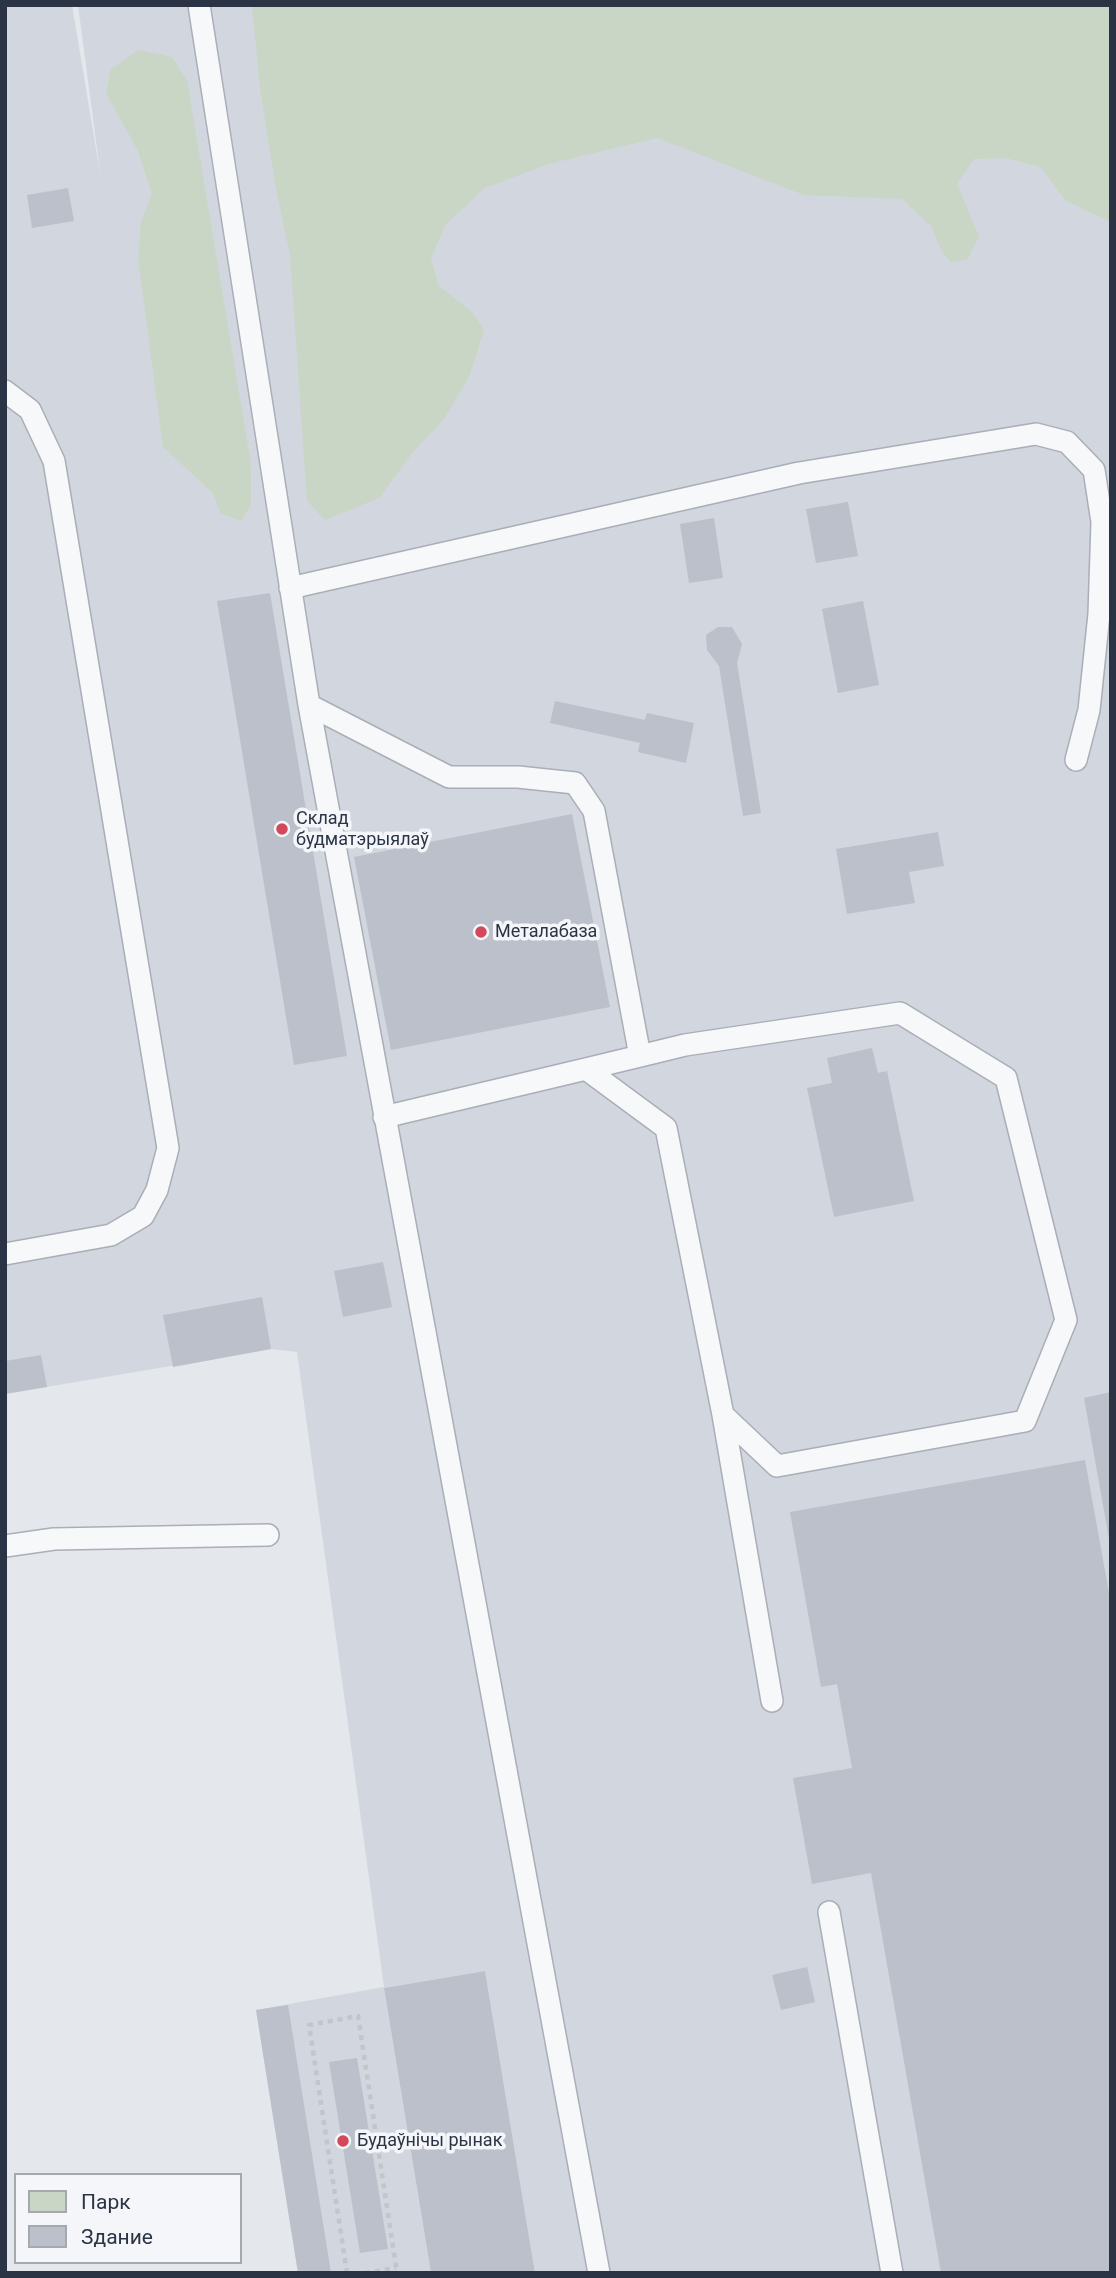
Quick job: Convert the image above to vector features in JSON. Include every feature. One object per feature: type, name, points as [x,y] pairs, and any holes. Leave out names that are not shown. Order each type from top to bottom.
[{"type":"lane","points":[[199,5],[309,705],[599,2273]]},
{"type":"lane","points":[[5,391],[30,410],[54,461],[168,1147],[157,1190],[143,1216],[111,1235],[5,1254]]},
{"type":"lane","points":[[290,588],[799,472],[1036,435],[1067,442],[1094,470],[1102,522],[1097,642],[1089,710],[1076,760]]},
{"type":"lane","points":[[309,705],[449,776],[518,776],[575,783],[594,811],[640,1056]]},
{"type":"lane","points":[[384,1117],[685,1045],[900,1013],[1006,1078],[1066,1320],[1026,1421],[777,1466],[723,1415]]},
{"type":"lane","points":[[586,1069],[666,1128],[723,1415],[772,1701]]},
{"type":"lane","points":[[5,1546],[54,1539],[268,1535]]},
{"type":"lane","points":[[829,1912],[892,2273]]},
{"type":"path","points":[[347,2273],[309,2025],[358,2016],[397,2271],[365,2273]]},
{"type":"shaded area","points":[[5,5],[72,5],[101,179],[78,5],[1111,5],[1111,2273],[535,2273],[485,1971],[384,1988],[431,2273],[298,2273],[256,2010],[384,1987],[297,1352],[271,1349],[5,1394]]},
{"type":"green space","points":[[252,5],[1111,5],[1111,222],[1066,201],[1041,167],[1005,158],[974,159],[957,184],[979,237],[967,260],[951,262],[942,252],[931,226],[902,199],[804,195],[657,138],[548,164],[485,188],[446,224],[431,258],[438,285],[472,312],[484,330],[469,377],[444,419],[413,452],[379,498],[325,520],[307,501],[290,255],[275,184],[260,87]]},
{"type":"green space","points":[[138,50],[172,57],[187,80],[251,465],[251,505],[241,521],[221,514],[213,493],[163,447],[138,258],[141,222],[152,194],[138,151],[106,93],[111,69]]},
{"type":"building","points":[[68,188],[74,221],[32,228],[27,195]]},
{"type":"building","points":[[848,502],[858,556],[816,563],[806,509]]},
{"type":"building","points":[[714,518],[723,578],[689,583],[680,524]]},
{"type":"building","name":"Склад будматэрыялаў","points":[[270,593],[347,1056],[294,1065],[217,601]]},
{"type":"building","points":[[863,601],[879,685],[838,693],[822,609]]},
{"type":"building","points":[[718,627],[732,627],[742,644],[737,663],[761,813],[743,816],[719,666],[707,650],[706,635]]},
{"type":"building","points":[[555,701],[645,720],[647,713],[694,723],[686,763],[638,752],[640,743],[550,723]]},
{"type":"building","name":"Металабаза","points":[[572,814],[610,1007],[391,1050],[354,857]]},
{"type":"building","points":[[938,832],[944,866],[909,872],[915,903],[847,914],[836,849]]},
{"type":"building","points":[[872,1048],[878,1073],[887,1071],[914,1201],[834,1217],[807,1088],[832,1083],[827,1058]]},
{"type":"building","points":[[383,1262],[392,1307],[343,1317],[334,1271]]},
{"type":"building","points":[[262,1297],[271,1349],[173,1367],[163,1315]]},
{"type":"building","points":[[41,1355],[47,1387],[5,1394],[5,1361]]},
{"type":"building","points":[[1111,1392],[1111,1539],[1109,1539],[1084,1398]]},
{"type":"building","points":[[1085,1460],[1111,1604],[1111,2273],[941,2273],[871,1873],[812,1884],[793,1778],[852,1768],[837,1684],[821,1687],[790,1512]]},
{"type":"building","points":[[807,1967],[815,2002],[781,2010],[772,1975]]},
{"type":"building","points":[[485,1971],[535,2273],[431,2273],[384,1988]]},
{"type":"building","points":[[288,2005],[331,2273],[298,2273],[256,2010]]},
{"type":"building","points":[[357,2058],[388,2249],[360,2253],[329,2062]]},
{"type":"place","name":"Склад будматэрыялаў","points":[[282,829]]},
{"type":"place","name":"Металабаза","points":[[481,932]]},
{"type":"place","name":"Будаўнічы рынак","points":[[343,2141]]}]
